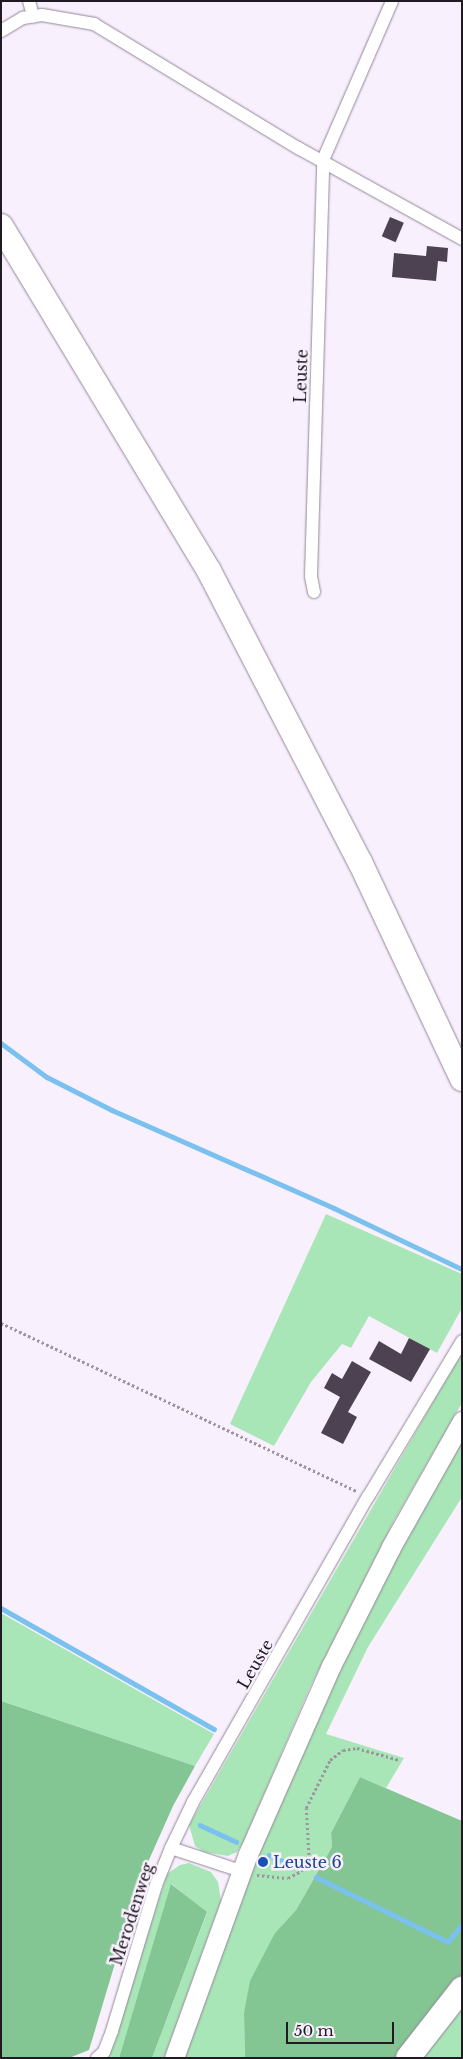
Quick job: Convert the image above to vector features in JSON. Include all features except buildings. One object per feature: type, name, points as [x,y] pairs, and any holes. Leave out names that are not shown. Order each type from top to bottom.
[{"type":"highway","points":[[1,226],[209,571],[360,862],[462,1079]]},
{"type":"highway","points":[[408,2058],[462,1989]]},
{"type":"main road","points":[[174,2058],[241,1872],[331,1666],[391,1546],[462,1421]]},
{"type":"street","points":[[29,1],[33,16]]},
{"type":"street","name":"Leuste","points":[[314,592],[311,576],[323,160],[392,1]]},
{"type":"street","points":[[1,31],[33,16],[59,15],[94,24],[323,160],[462,239]]},
{"type":"street","name":"Leuste","points":[[171,1848],[194,1802],[368,1497],[462,1341]]},
{"type":"street","name":"Merodenweg","points":[[97,2058],[104,2052],[109,2038],[156,1885],[171,1848],[241,1872]]},
{"type":"path","points":[[1,1323],[368,1497]]},
{"type":"path","points":[[270,1876],[288,1878],[301,1871],[309,1860],[304,1821],[306,1808],[330,1760],[343,1750],[357,1748],[400,1760]]},
{"type":"green space","points":[[326,1214],[462,1274],[462,1308],[437,1353],[369,1316],[351,1348],[342,1344],[311,1382],[274,1446],[230,1424]]},
{"type":"green space","points":[[462,1352],[462,1403],[395,1519],[310,1687],[243,1843],[237,1852],[228,1856],[204,1852],[195,1846],[189,1825]]},
{"type":"green space","points":[[462,1435],[462,1497],[368,1647],[326,1734],[404,1758],[386,1788],[360,1777],[331,1833],[332,1847],[296,1910],[275,1933],[244,2013],[245,2058],[182,2058],[218,1953],[288,1778],[373,1598]]},
{"type":"green space","points":[[1,1613],[214,1734],[195,1766],[1,1701]]},
{"type":"green space","points":[[1,1701],[195,1766],[173,1806],[140,1880],[89,2050],[69,2058],[1,2058]]},
{"type":"green space","points":[[360,1777],[462,1821],[462,1979],[398,2058],[245,2058],[244,2013],[250,1981],[275,1933],[296,1910],[332,1847],[331,1833]]},
{"type":"green space","points":[[189,1863],[211,1872],[218,1882],[221,1901],[164,2058],[152,2058],[207,1913],[172,1884],[119,2058],[108,2058],[167,1874],[180,1865]]},
{"type":"green space","points":[[171,1884],[207,1912],[152,2058],[119,2058]]},
{"type":"green space","points":[[462,2006],[462,2058],[422,2058]]},
{"type":"waterway","points":[[1,1043],[47,1077],[112,1110],[334,1208],[462,1269]]},
{"type":"waterway","points":[[1,1608],[214,1729]]},
{"type":"waterway","points":[[200,1825],[236,1842]]},
{"type":"waterway","points":[[269,1855],[291,1865]]},
{"type":"waterway","points":[[316,1877],[448,1942],[462,1924]]},
{"type":"place","name":"Leuste 6","points":[[263,1862]]}]
